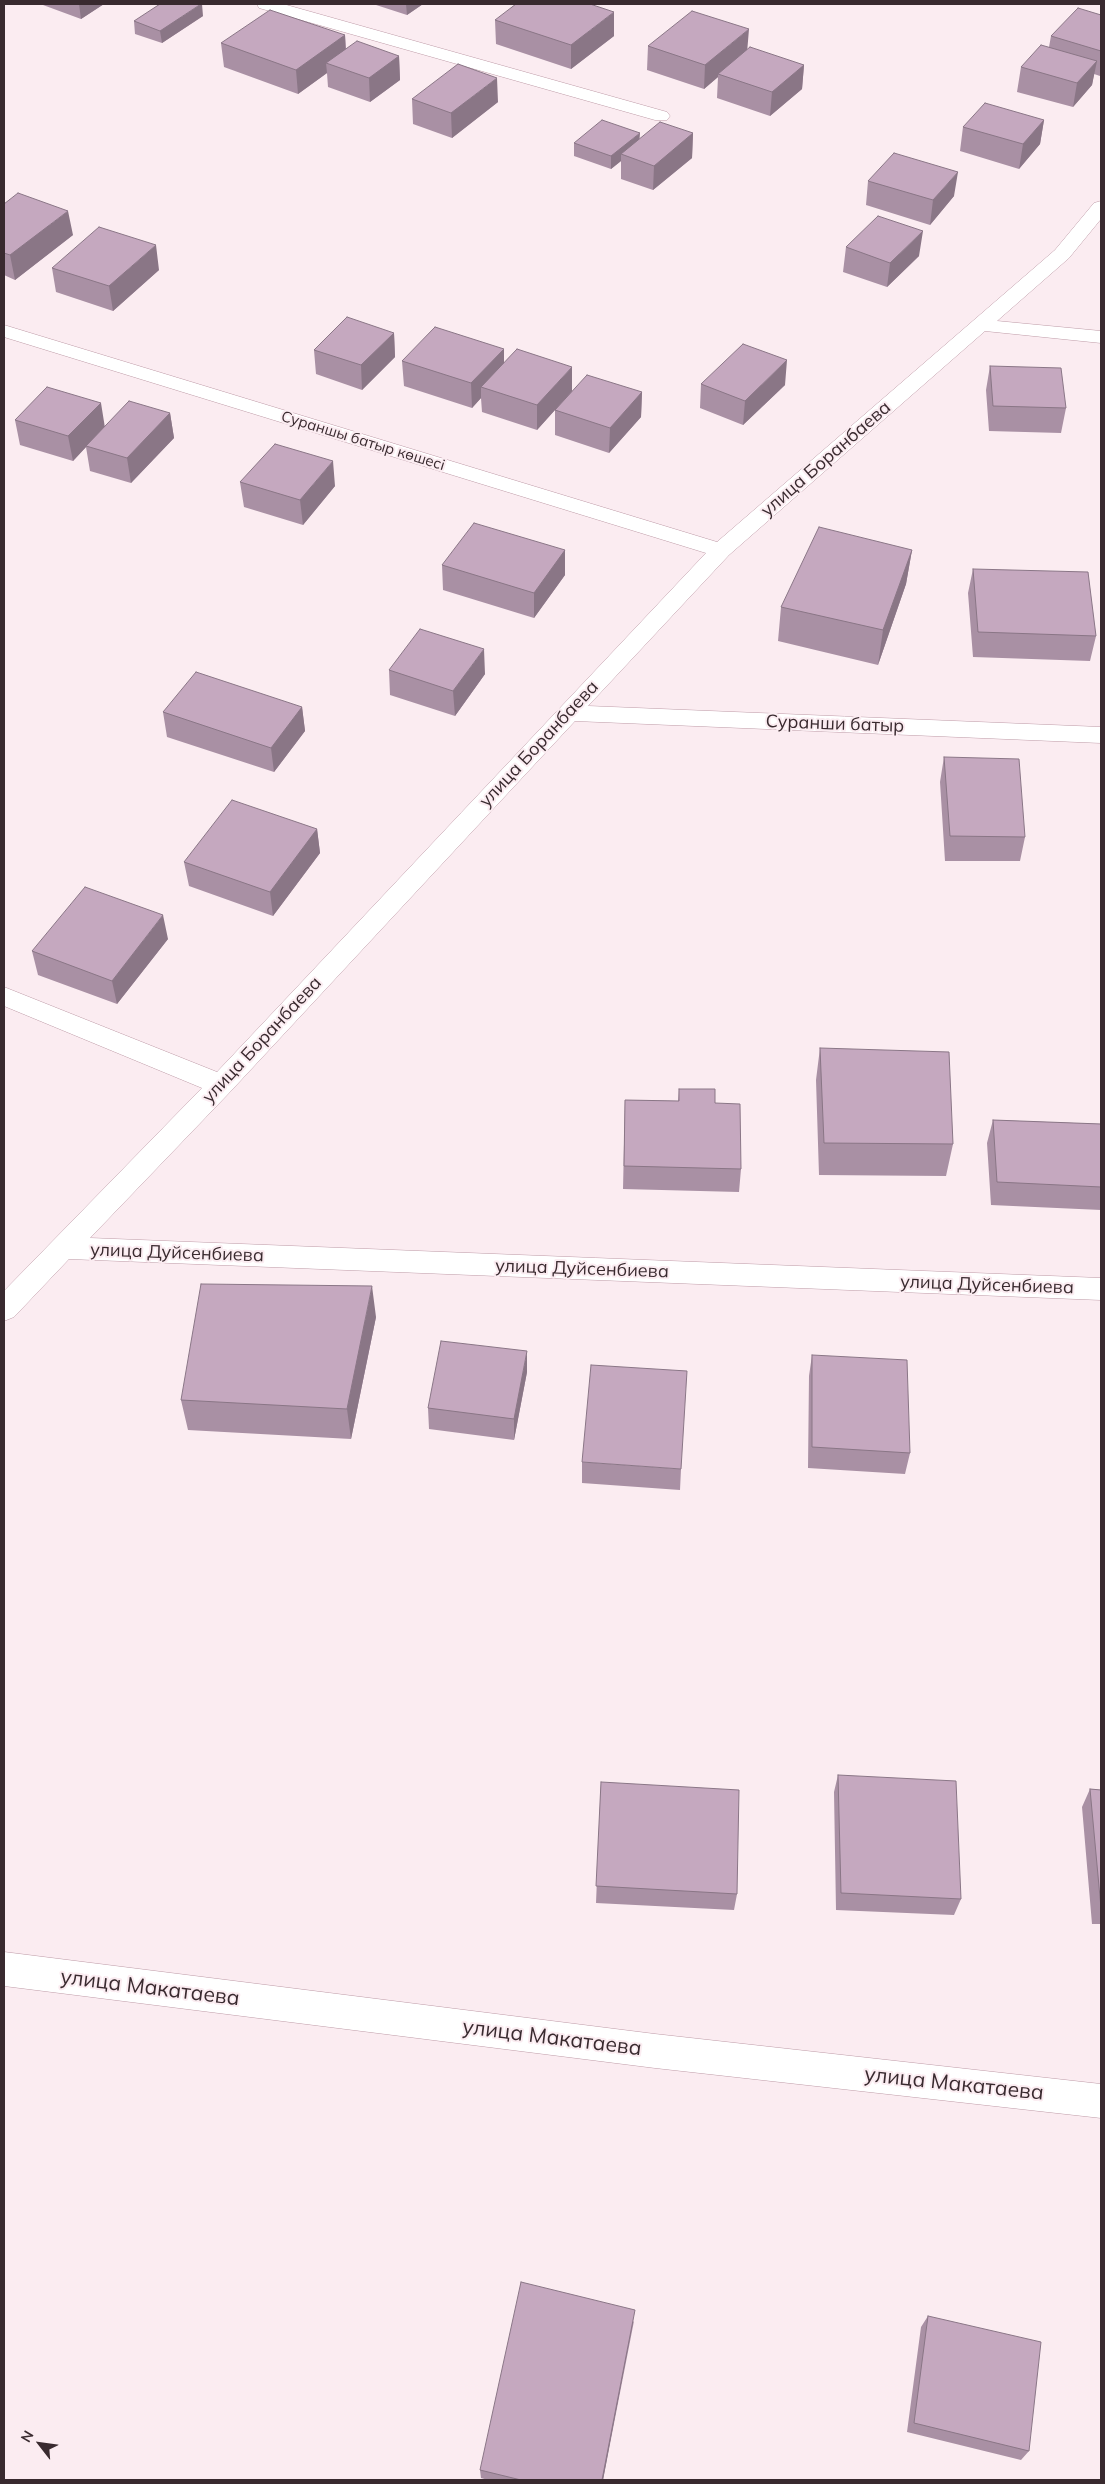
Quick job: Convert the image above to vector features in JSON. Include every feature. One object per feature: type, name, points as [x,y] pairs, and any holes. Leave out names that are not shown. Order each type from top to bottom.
[{"type":"street","points":[[265,4],[661,116]]},
{"type":"street","name":"улица Боранбаева","points":[[4,1309],[221,1085],[721,550],[1062,254],[1101,207]]},
{"type":"street","points":[[980,325],[1101,337]]},
{"type":"street","name":"Сураншы батыр көшесі","points":[[4,331],[721,550]]},
{"type":"street","name":"Суранши батыр","points":[[569,713],[1101,735]]},
{"type":"street","points":[[4,996],[221,1085]]},
{"type":"street","name":"улица Дуйсенбиева","points":[[63,1248],[1101,1289]]},
{"type":"street","name":"улица Макатаева","points":[[4,1969],[655,2051],[1101,2101]]},
{"type":"building","points":[[160,4],[201,4],[160,31],[134,21]]},
{"type":"building","points":[[516,4],[590,4],[614,12],[571,45],[495,20]]},
{"type":"building","points":[[1078,8],[1101,15],[1101,51],[1051,36]]},
{"type":"building","points":[[270,10],[345,35],[296,70],[221,43]]},
{"type":"building","points":[[692,11],[749,29],[705,65],[648,46]]},
{"type":"building","points":[[357,41],[399,56],[369,78],[326,63]]},
{"type":"building","points":[[1041,45],[1097,61],[1077,83],[1021,67]]},
{"type":"building","points":[[750,47],[804,65],[772,92],[718,74]]},
{"type":"building","points":[[458,64],[497,78],[451,113],[412,99]]},
{"type":"building","points":[[985,103],[1044,120],[1023,144],[963,127]]},
{"type":"building","points":[[602,120],[640,133],[611,156],[574,143]]},
{"type":"building","points":[[660,122],[693,133],[654,166],[621,154]]},
{"type":"building","points":[[894,153],[958,172],[933,200],[868,181]]},
{"type":"building","points":[[18,193],[68,211],[10,255],[4,253],[4,204]]},
{"type":"building","points":[[878,216],[923,231],[890,263],[846,247]]},
{"type":"building","points":[[99,227],[156,245],[109,286],[52,268]]},
{"type":"building","points":[[347,317],[394,333],[361,365],[314,350]]},
{"type":"building","points":[[435,327],[504,349],[471,383],[402,361]]},
{"type":"building","points":[[743,344],[787,360],[745,401],[701,384]]},
{"type":"building","points":[[517,349],[572,367],[537,405],[481,387]]},
{"type":"building","points":[[990,366],[1061,368],[1066,408],[993,406]]},
{"type":"building","points":[[587,375],[642,392],[610,428],[555,410]]},
{"type":"building","points":[[47,387],[101,403],[68,436],[15,420]]},
{"type":"building","points":[[129,401],[170,413],[127,458],[86,446]]},
{"type":"building","points":[[275,444],[333,461],[300,500],[240,482]]},
{"type":"building","points":[[474,523],[565,550],[534,593],[442,565]]},
{"type":"building","points":[[819,527],[912,550],[883,630],[781,607]]},
{"type":"building","points":[[973,569],[1088,572],[1096,636],[978,632]]},
{"type":"building","points":[[420,629],[484,649],[453,691],[389,670]]},
{"type":"building","points":[[196,672],[302,707],[271,748],[163,712]]},
{"type":"building","points":[[944,757],[1019,759],[1025,837],[950,836]]},
{"type":"building","points":[[232,800],[317,829],[270,892],[184,862]]},
{"type":"building","points":[[85,887],[163,915],[112,981],[32,951]]},
{"type":"building","points":[[820,1048],[949,1052],[953,1144],[824,1143]]},
{"type":"building","points":[[679,1089],[715,1089],[715,1103],[740,1104],[741,1169],[624,1166],[625,1100],[679,1101]]},
{"type":"building","points":[[993,1120],[1101,1124],[1101,1187],[997,1182]]},
{"type":"building","points":[[201,1284],[372,1286],[347,1409],[181,1400]]},
{"type":"building","points":[[441,1341],[527,1351],[514,1419],[428,1408]]},
{"type":"building","points":[[812,1355],[907,1360],[910,1453],[812,1447]]},
{"type":"building","points":[[591,1365],[687,1371],[681,1469],[582,1462]]},
{"type":"building","points":[[838,1775],[956,1781],[961,1899],[841,1893]]},
{"type":"building","points":[[601,1782],[739,1790],[737,1894],[596,1886]]},
{"type":"building","points":[[1090,1789],[1101,1790],[1101,1908]]},
{"type":"building","points":[[521,2282],[635,2310],[602,2480],[521,2480],[480,2470]]},
{"type":"building","points":[[928,2316],[1041,2342],[1029,2451],[914,2423]]}]
